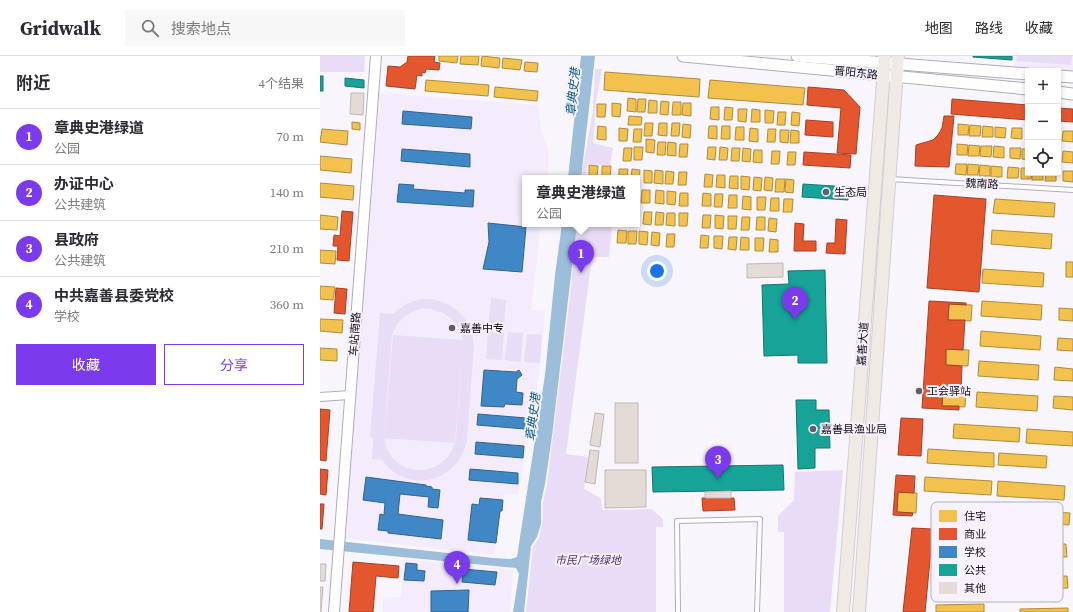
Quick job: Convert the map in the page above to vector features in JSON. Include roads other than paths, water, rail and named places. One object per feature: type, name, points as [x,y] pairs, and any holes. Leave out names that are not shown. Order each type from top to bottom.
[{"type":"main road","name":"晋阳东路","points":[[683,56],[1025,90]]},
{"type":"main road","name":"晋阳东路","points":[[797,56],[898,60],[1025,74]]},
{"type":"main road","name":"嘉善大道","points":[[843,612],[885,60]]},
{"type":"main road","name":"嘉善大道","points":[[859,611],[898,60]]},
{"type":"main road","points":[[1061,76],[1073,77]]},
{"type":"main road","points":[[1061,92],[1073,94]]},
{"type":"street","name":"车站南路","points":[[334,612],[376,56]]},
{"type":"street","points":[[320,397],[350,395]]},
{"type":"lane","name":"魏南路","points":[[890,178],[1073,190]]},
{"type":"lane","points":[[678,612],[677,521],[760,519],[757,612]]},
{"type":"water","points":[[581,56],[595,56],[581,175],[568,175]]},
{"type":"water","points":[[562,227],[577,227],[552,436],[541,502],[541,524],[537,537],[531,546],[524,612],[513,612],[519,574],[516,568],[320,549],[320,539],[493,558],[511,559],[517,557],[545,375],[555,275]]},
{"type":"place","name":"生态局","points":[[826,192]]},
{"type":"place","name":"章典史港绿道","points":[[581,273]]},
{"type":"place","name":"办证中心","points":[[795,320]]},
{"type":"place","name":"嘉善中专","points":[[452,328]]},
{"type":"place","name":"工会驿站","points":[[919,391]]},
{"type":"place","name":"嘉善县渔业局","points":[[813,429]]},
{"type":"place","name":"县政府","points":[[718,479]]},
{"type":"place","name":"中共嘉善县委党校","points":[[457,584]]},
{"type":"water label","name":"章典史港","points":[[573,92]]},
{"type":"water label","name":"章典史港","points":[[533,417]]},
{"type":"park label","name":"市民广场绿地","points":[[588,560]]}]
